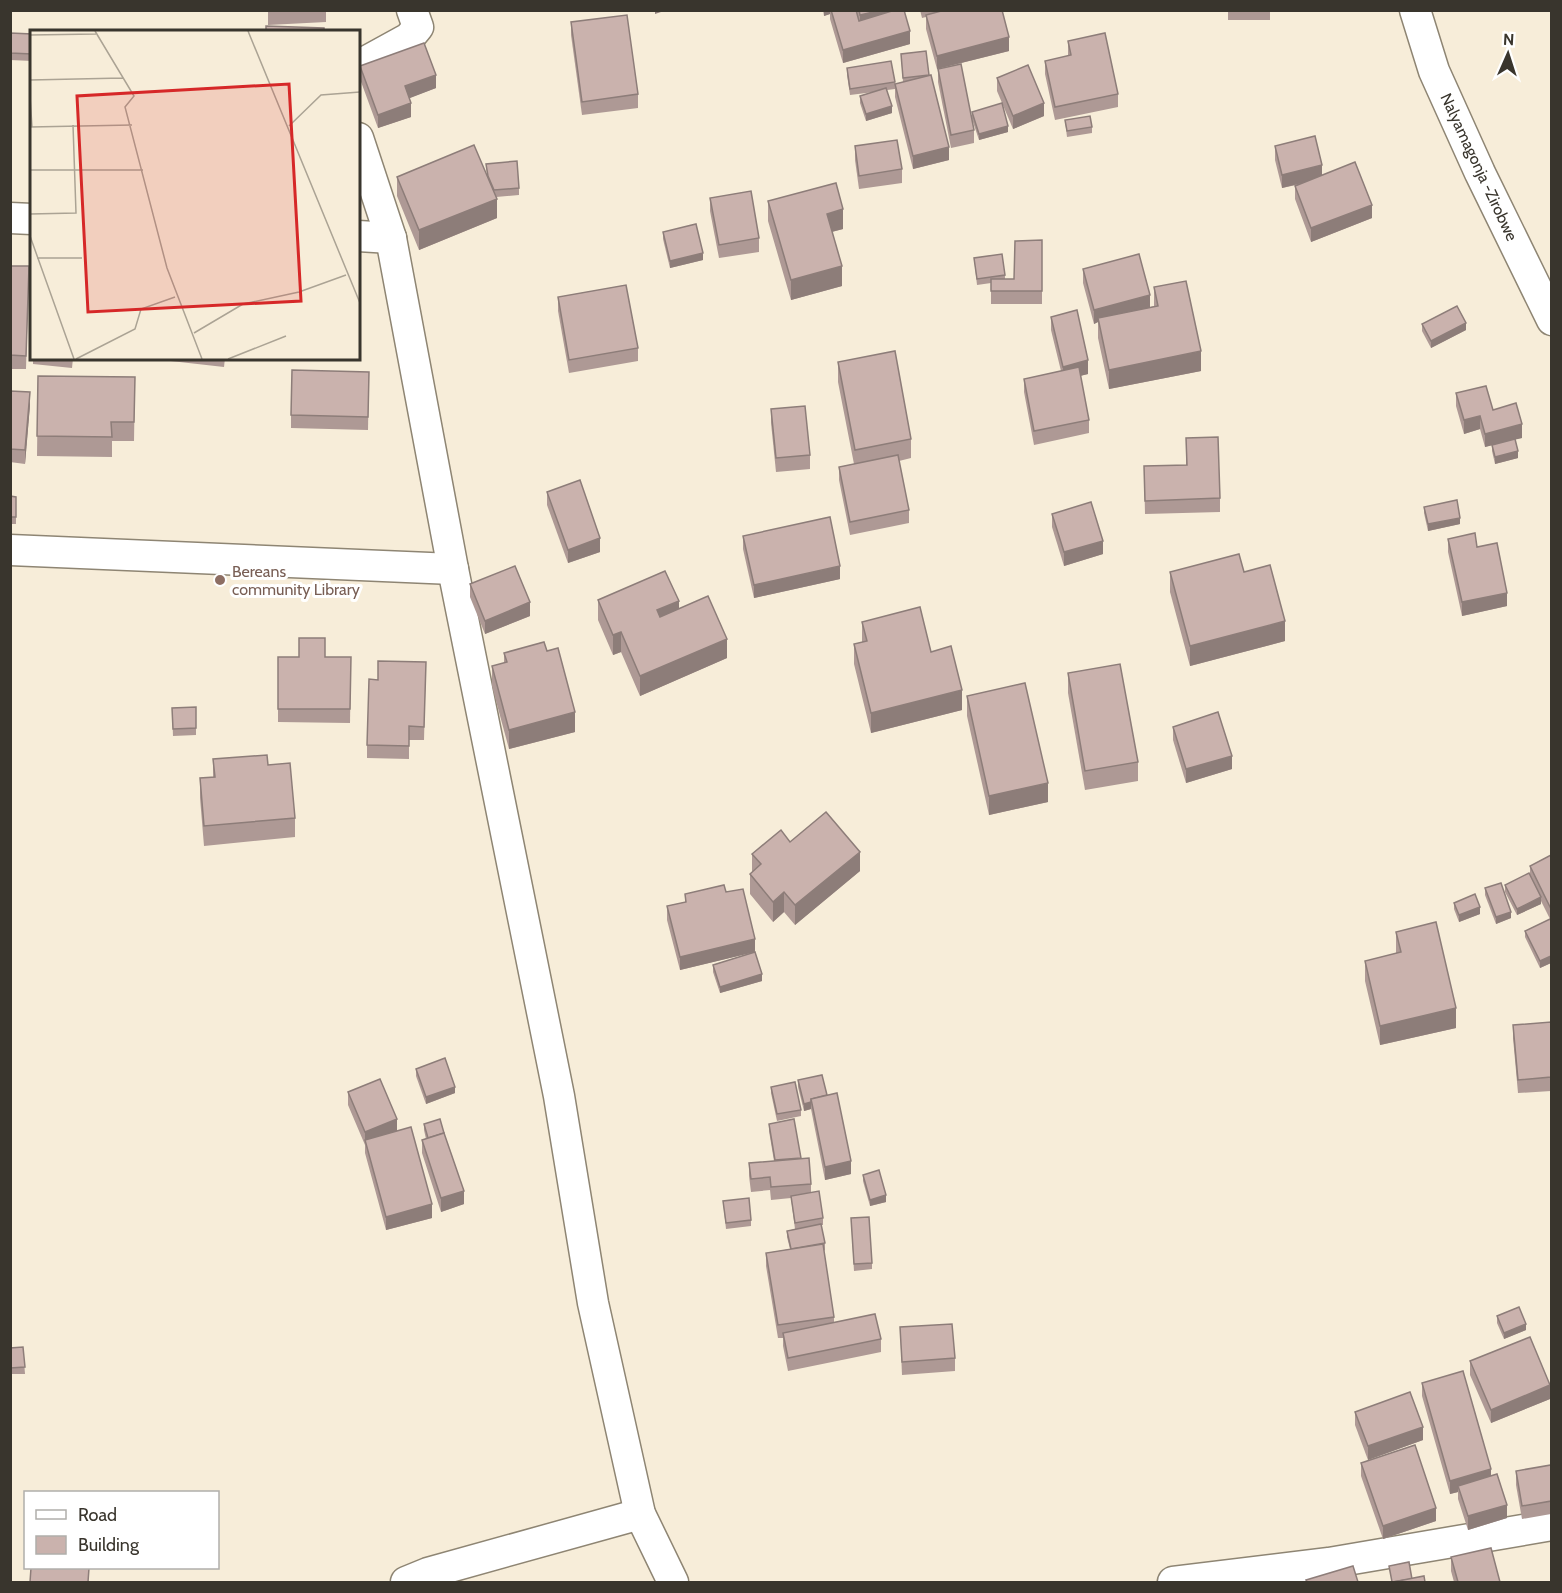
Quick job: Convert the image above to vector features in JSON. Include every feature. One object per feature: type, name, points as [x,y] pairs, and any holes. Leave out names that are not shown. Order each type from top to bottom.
[{"type":"street","points":[[360,65],[409,38],[418,27],[412,10]]},
{"type":"street","name":"Nalyamagonja -Zirobwe","points":[[1415,10],[1434,71],[1480,173],[1549,307]]},
{"type":"street","points":[[360,144],[391,238],[453,569],[559,1096],[592,1303],[640,1514],[673,1582]]},
{"type":"street","points":[[10,218],[30,219]]},
{"type":"street","points":[[360,236],[391,238]]},
{"type":"street","points":[[10,550],[453,569]]},
{"type":"street","points":[[406,1582],[428,1573],[640,1514]]},
{"type":"street","points":[[1173,1582],[1329,1563],[1551,1525]]},
{"type":"building","points":[[831,10],[856,10],[859,21],[895,10],[904,10],[910,31],[843,50]]},
{"type":"building","points":[[859,10],[882,10],[860,15]]},
{"type":"building","points":[[945,10],[1002,10],[1009,37],[937,56],[926,15]]},
{"type":"building","points":[[627,15],[638,94],[582,102],[571,22]]},
{"type":"building","points":[[266,26],[324,28],[324,30],[266,30]]},
{"type":"building","points":[[10,33],[30,34],[30,54],[10,53]]},
{"type":"building","points":[[1105,33],[1118,94],[1055,107],[1045,61],[1071,55],[1068,41]]},
{"type":"building","points":[[424,43],[436,75],[405,86],[411,103],[378,115],[360,66]]},
{"type":"building","points":[[926,51],[929,75],[903,78],[901,54]]},
{"type":"building","points":[[891,61],[895,82],[850,89],[847,68]]},
{"type":"building","points":[[961,64],[974,130],[951,135],[938,69]]},
{"type":"building","points":[[1028,65],[1044,103],[1013,116],[997,78]]},
{"type":"building","points":[[931,75],[949,147],[913,156],[895,84]]},
{"type":"building","points":[[886,88],[892,106],[866,114],[860,96]]},
{"type":"building","points":[[1002,103],[1008,126],[979,134],[972,112]]},
{"type":"building","points":[[1090,116],[1092,127],[1067,131],[1065,120]]},
{"type":"building","points":[[1315,136],[1322,165],[1282,175],[1275,146]]},
{"type":"building","points":[[897,140],[902,169],[859,176],[855,146]]},
{"type":"building","points":[[474,145],[497,199],[419,230],[397,177]]},
{"type":"building","points":[[517,161],[519,188],[494,190],[486,164]]},
{"type":"building","points":[[1355,162],[1372,205],[1311,228],[1295,186]]},
{"type":"building","points":[[836,183],[843,209],[827,214],[842,266],[791,280],[768,201]]},
{"type":"building","points":[[751,191],[759,238],[719,245],[710,198]]},
{"type":"building","points":[[696,224],[703,253],[670,261],[663,232]]},
{"type":"building","points":[[1042,240],[1042,291],[991,291],[991,279],[1014,279],[1015,241]]},
{"type":"building","points":[[1002,254],[1005,275],[977,279],[974,258]]},
{"type":"building","points":[[1139,254],[1150,295],[1094,310],[1083,269]]},
{"type":"building","points":[[10,266],[29,266],[26,356],[10,355]]},
{"type":"building","points":[[1186,281],[1201,351],[1109,370],[1098,318],[1158,306],[1154,287]]},
{"type":"building","points":[[626,285],[638,348],[569,360],[558,297]]},
{"type":"building","points":[[1457,306],[1466,323],[1431,341],[1422,324]]},
{"type":"building","points":[[1077,310],[1088,360],[1063,367],[1051,317]]},
{"type":"building","points":[[895,351],[911,439],[855,450],[838,362]]},
{"type":"building","points":[[1079,367],[1089,420],[1034,431],[1024,379]]},
{"type":"building","points":[[292,370],[369,372],[368,417],[291,415]]},
{"type":"building","points":[[38,376],[135,377],[134,422],[111,422],[112,437],[37,436]]},
{"type":"building","points":[[1486,386],[1493,410],[1516,403],[1522,424],[1485,434],[1480,416],[1464,420],[1456,393]]},
{"type":"building","points":[[10,391],[30,392],[25,450],[10,449]]},
{"type":"building","points":[[805,406],[810,455],[776,458],[771,409]]},
{"type":"building","points":[[1218,437],[1220,498],[1145,501],[1144,466],[1187,465],[1186,438]]},
{"type":"building","points":[[1515,439],[1518,451],[1495,457],[1492,445]]},
{"type":"building","points":[[898,455],[909,510],[850,522],[839,467]]},
{"type":"building","points":[[580,480],[600,538],[568,550],[547,492]]},
{"type":"building","points":[[10,496],[16,497],[16,517],[10,517]]},
{"type":"building","points":[[1457,500],[1460,518],[1428,524],[1424,507]]},
{"type":"building","points":[[1091,502],[1103,541],[1064,552],[1052,514]]},
{"type":"building","points":[[830,517],[840,566],[754,585],[743,536]]},
{"type":"building","points":[[1475,533],[1477,547],[1497,543],[1507,593],[1462,602],[1448,539]]},
{"type":"building","points":[[1239,554],[1244,572],[1270,565],[1285,621],[1190,646],[1170,572]]},
{"type":"building","points":[[515,566],[530,602],[485,621],[470,584]]},
{"type":"building","points":[[665,571],[679,601],[657,610],[660,617],[708,596],[727,639],[640,676],[621,632],[613,635],[598,600]]},
{"type":"building","points":[[920,607],[931,652],[951,646],[962,690],[871,713],[854,644],[867,641],[862,622]]},
{"type":"building","points":[[299,638],[325,638],[325,657],[351,657],[350,709],[278,709],[278,657],[299,657]]},
{"type":"building","points":[[544,642],[547,651],[558,648],[575,712],[509,730],[492,666],[507,662],[504,653]]},
{"type":"building","points":[[378,661],[426,662],[424,727],[409,726],[409,746],[367,745],[369,679],[378,680]]},
{"type":"building","points":[[1120,664],[1138,762],[1085,771],[1068,673]]},
{"type":"building","points":[[1025,683],[1048,783],[989,796],[967,696]]},
{"type":"building","points":[[196,707],[196,728],[173,729],[172,708]]},
{"type":"building","points":[[1218,712],[1232,756],[1186,769],[1173,727]]},
{"type":"building","points":[[267,755],[268,765],[290,763],[295,818],[204,826],[200,778],[215,777],[213,759]]},
{"type":"building","points":[[826,812],[860,852],[795,905],[784,892],[773,902],[750,874],[761,864],[752,854],[781,830],[790,842]]},
{"type":"building","points":[[1551,855],[1551,909],[1530,866]]},
{"type":"building","points":[[1529,873],[1541,897],[1517,909],[1505,885]]},
{"type":"building","points":[[1501,883],[1511,912],[1496,917],[1485,888]]},
{"type":"building","points":[[724,885],[726,892],[743,889],[755,939],[680,957],[667,906],[686,902],[685,894]]},
{"type":"building","points":[[1475,894],[1480,907],[1459,915],[1454,903]]},
{"type":"building","points":[[1550,919],[1551,956],[1540,961],[1525,931]]},
{"type":"building","points":[[1436,922],[1456,1008],[1380,1026],[1365,961],[1401,952],[1396,932]]},
{"type":"building","points":[[755,952],[762,974],[720,987],[713,965]]},
{"type":"building","points":[[1551,1022],[1551,1077],[1518,1080],[1513,1025]]},
{"type":"building","points":[[445,1058],[455,1087],[426,1097],[416,1069]]},
{"type":"building","points":[[822,1075],[827,1095],[811,1099],[811,1102],[804,1104],[798,1080]]},
{"type":"building","points":[[380,1079],[397,1119],[365,1132],[348,1092]]},
{"type":"building","points":[[795,1082],[801,1110],[777,1114],[771,1087]]},
{"type":"building","points":[[837,1093],[851,1161],[825,1167],[811,1099]]},
{"type":"building","points":[[440,1119],[444,1133],[428,1138],[424,1124]]},
{"type":"building","points":[[794,1119],[801,1158],[775,1160],[769,1124]]},
{"type":"building","points":[[411,1127],[432,1204],[386,1217],[365,1140]]},
{"type":"building","points":[[444,1133],[464,1191],[441,1198],[422,1140]]},
{"type":"building","points":[[809,1158],[811,1184],[771,1187],[770,1177],[751,1179],[749,1163]]},
{"type":"building","points":[[879,1170],[886,1195],[870,1200],[863,1175]]},
{"type":"building","points":[[819,1191],[823,1218],[795,1223],[791,1196]]},
{"type":"building","points":[[749,1198],[751,1220],[726,1223],[723,1201]]},
{"type":"building","points":[[869,1217],[872,1263],[854,1264],[851,1218]]},
{"type":"building","points":[[821,1224],[825,1243],[791,1249],[787,1231]]},
{"type":"building","points":[[823,1244],[834,1317],[778,1325],[766,1253]]},
{"type":"building","points":[[1519,1307],[1526,1324],[1504,1333],[1497,1316]]},
{"type":"building","points":[[875,1314],[881,1339],[788,1358],[783,1333]]},
{"type":"building","points":[[952,1324],[955,1358],[902,1362],[900,1327]]},
{"type":"building","points":[[1530,1337],[1550,1385],[1491,1410],[1470,1361]]},
{"type":"building","points":[[23,1347],[25,1367],[10,1368],[10,1348]]},
{"type":"building","points":[[1463,1371],[1491,1469],[1450,1481],[1422,1383]]},
{"type":"building","points":[[1410,1392],[1423,1427],[1368,1446],[1355,1412]]},
{"type":"building","points":[[1415,1445],[1436,1508],[1383,1526],[1361,1463]]},
{"type":"building","points":[[1551,1465],[1551,1501],[1522,1506],[1516,1471]]},
{"type":"building","points":[[1497,1474],[1507,1505],[1468,1516],[1458,1486]]},
{"type":"building","points":[[1491,1548],[1500,1582],[1458,1582],[1451,1557]]},
{"type":"building","points":[[1409,1562],[1412,1579],[1392,1582],[1389,1566]]},
{"type":"building","points":[[1353,1566],[1358,1582],[1307,1582],[1306,1580]]},
{"type":"building","points":[[31,1569],[89,1569],[88,1582],[30,1582]]},
{"type":"building","points":[[1424,1576],[1425,1582],[1393,1582]]},
{"type":"place","name":"Bereans community Library","points":[[220,580]]}]
